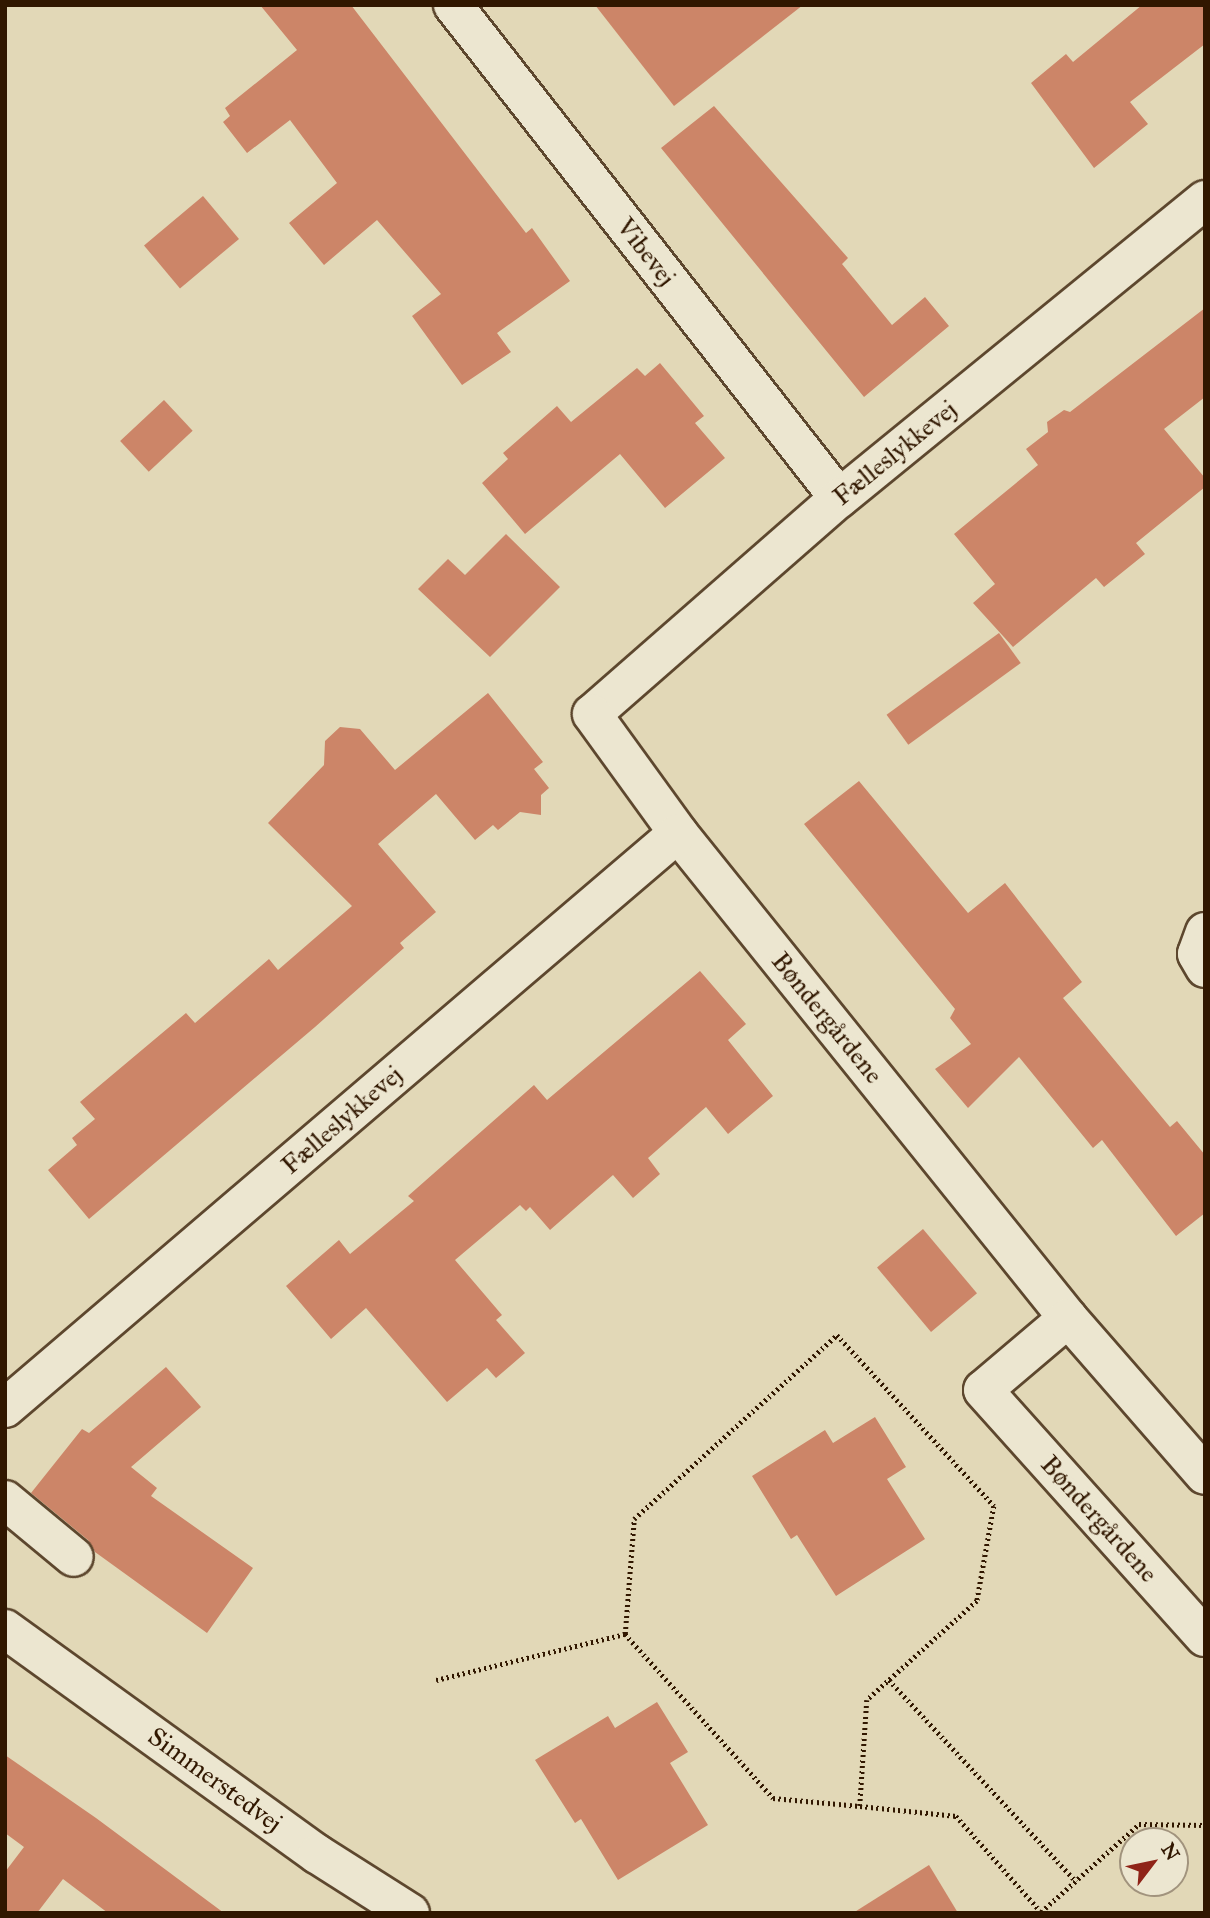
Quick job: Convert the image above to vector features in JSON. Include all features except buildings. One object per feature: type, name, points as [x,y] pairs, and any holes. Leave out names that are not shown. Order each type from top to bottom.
[{"type":"street","name":"Vibevej","points":[[453,5],[839,498]]},
{"type":"street","name":"Fælleslykkevej","points":[[592,714],[839,498],[1205,200]]},
{"type":"street","name":"Bøndergårdene","points":[[592,714],[678,833],[1068,1318],[1202,1467]]},
{"type":"street","name":"Fælleslykkevej","points":[[5,1408],[678,833]]},
{"type":"street","points":[[1205,932],[1197,954],[1205,968]]},
{"type":"street","name":"Bøndergårdene","points":[[1068,1318],[983,1390],[1205,1637]]},
{"type":"street","points":[[5,1500],[74,1557]]},
{"type":"street","name":"Simmerstedvej","points":[[11,1645],[317,1854],[410,1913]]},
{"type":"path","points":[[860,1806],[867,1700],[977,1601],[994,1506],[837,1335],[634,1519],[625,1634],[773,1798],[956,1816],[1041,1912],[1139,1824],[1205,1825]]},
{"type":"path","points":[[436,1680],[625,1634]]},
{"type":"path","points":[[889,1680],[1076,1881]]}]
